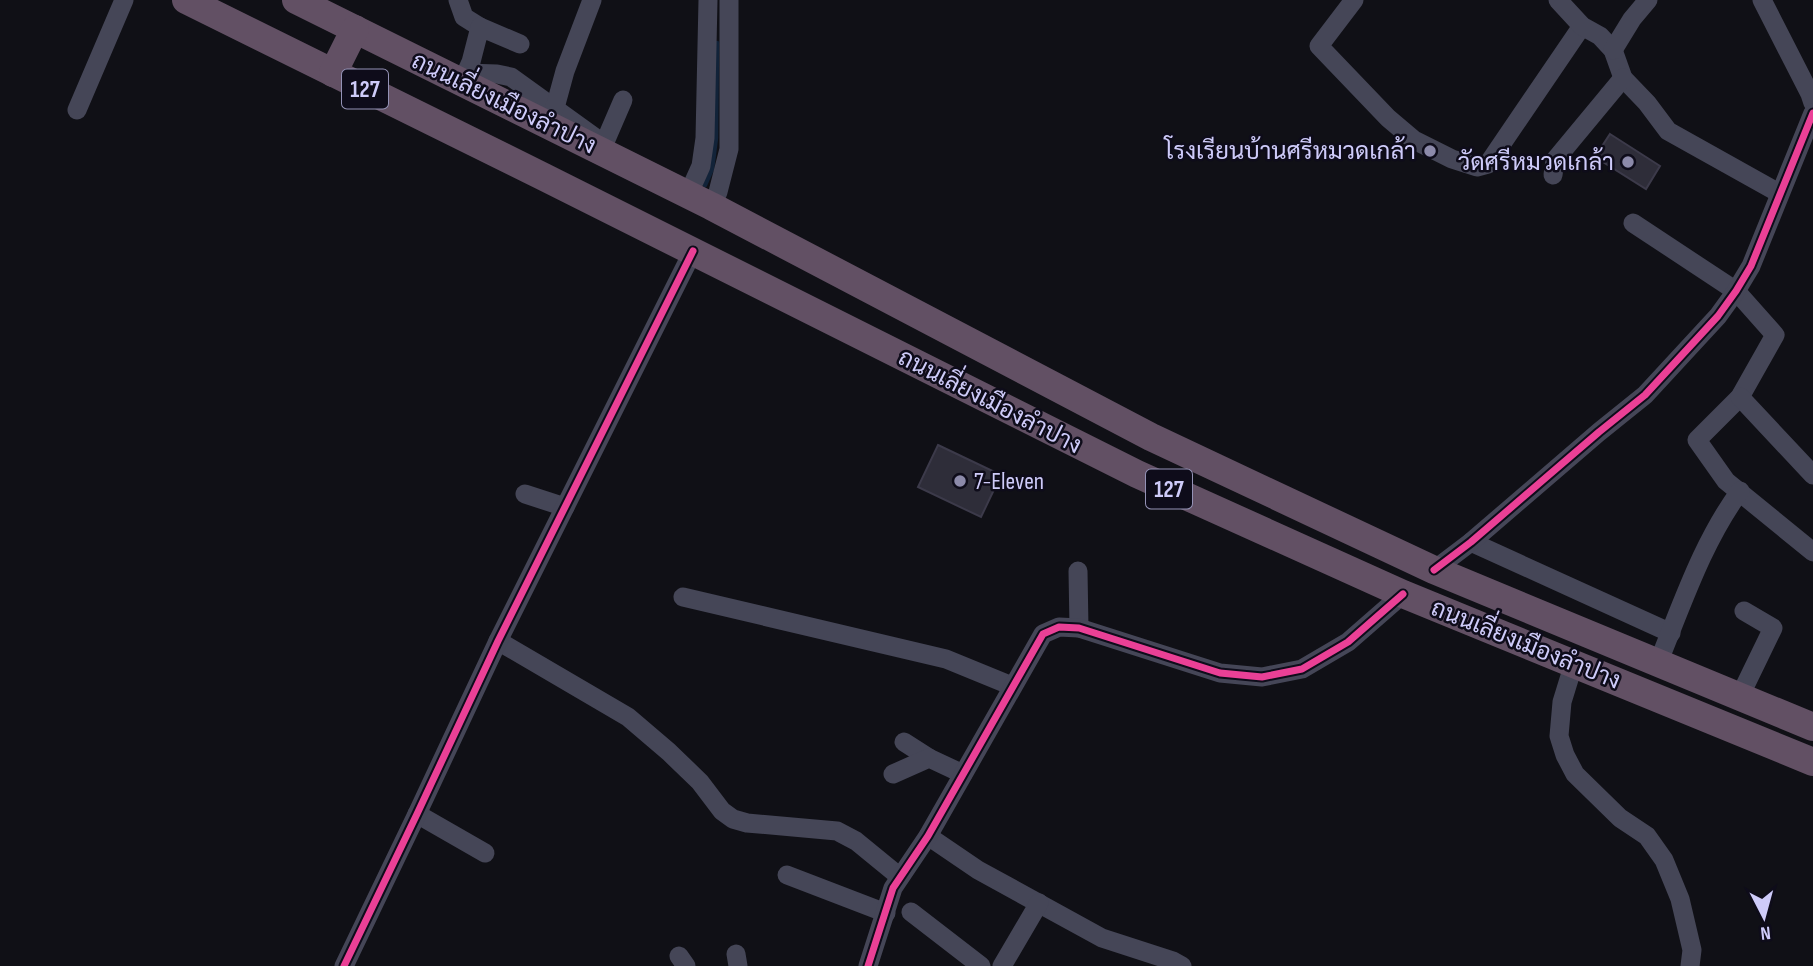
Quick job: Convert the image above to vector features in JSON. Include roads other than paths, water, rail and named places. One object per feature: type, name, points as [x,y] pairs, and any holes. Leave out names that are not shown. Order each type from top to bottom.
[{"type":"highway","name":"ถนนเลี่ยงเมืองลำปาง","points":[[186,0],[1137,474],[1403,594],[1813,762]]},
{"type":"highway","name":"ถนนเลี่ยงเมืองลำปาง","points":[[296,0],[551,116],[699,200],[1151,437],[1434,570],[1813,727]]},
{"type":"highway","points":[[333,74],[355,29]]},
{"type":"highway","points":[[1680,706],[1692,677]]},
{"type":"street","points":[[77,110],[124,0]]},
{"type":"street","points":[[458,0],[464,17],[520,44]]},
{"type":"street","points":[[551,116],[592,0]]},
{"type":"street","points":[[708,0],[705,138],[699,200],[719,192],[729,149],[729,0]]},
{"type":"street","points":[[1354,0],[1319,47],[1388,118],[1414,140],[1452,159],[1477,167],[1488,164],[1582,26]]},
{"type":"street","points":[[1558,0],[1582,26],[1600,36],[1613,50],[1623,78],[1647,103],[1668,131],[1779,194]]},
{"type":"street","points":[[1613,50],[1632,19],[1648,0]]},
{"type":"street","points":[[1762,0],[1813,103]]},
{"type":"street","points":[[464,78],[480,27]]},
{"type":"street","points":[[707,33],[729,34]]},
{"type":"street","points":[[1553,175],[1555,160],[1623,78]]},
{"type":"street","points":[[602,147],[623,100]]},
{"type":"street","points":[[1434,570],[1646,395],[1718,316],[1751,266],[1813,113]]},
{"type":"street","points":[[1633,223],[1736,291],[1775,335],[1740,397],[1697,440],[1726,481],[1813,552]]},
{"type":"street","points":[[344,966],[498,642],[559,505],[692,251]]},
{"type":"street","points":[[1740,397],[1813,475]]},
{"type":"street","points":[[1658,663],[1680,605],[1723,516],[1740,491]]},
{"type":"street","points":[[525,494],[559,505]]},
{"type":"street","points":[[1471,542],[1671,633]]},
{"type":"street","points":[[1078,571],[1079,628]]},
{"type":"street","points":[[868,966],[893,888],[928,836],[1043,634],[1059,627],[1079,628],[1220,673],[1262,677],[1302,669],[1348,642],[1403,594]]},
{"type":"street","points":[[683,597],[946,659],[1012,687]]},
{"type":"street","points":[[1740,696],[1773,628],[1744,611]]},
{"type":"street","points":[[498,642],[628,717],[700,782],[722,811],[733,819],[747,823],[837,831],[856,841],[900,877]]},
{"type":"street","points":[[1574,663],[1562,702],[1559,736],[1565,755],[1575,774],[1620,818],[1647,836],[1664,860],[1680,899],[1692,950],[1690,966]]},
{"type":"street","points":[[904,742],[929,758],[963,774]]},
{"type":"street","points":[[893,774],[929,758]]},
{"type":"street","points":[[417,814],[485,853]]},
{"type":"street","points":[[928,836],[978,870],[1102,938],[1175,964]]},
{"type":"street","points":[[787,875],[886,914]]},
{"type":"street","points":[[1002,966],[1039,903]]},
{"type":"street","points":[[911,912],[981,966]]},
{"type":"waterway","points":[[705,185],[712,169],[716,138],[717,43]]},
{"type":"place","name":"โรงเรียนบ้านศรีหมวดเกล้า","points":[[1430,151]]},
{"type":"place","name":"วัดศรีหมวดเกล้า","points":[[1628,162]]},
{"type":"place","name":"7-Eleven","points":[[960,481]]}]
